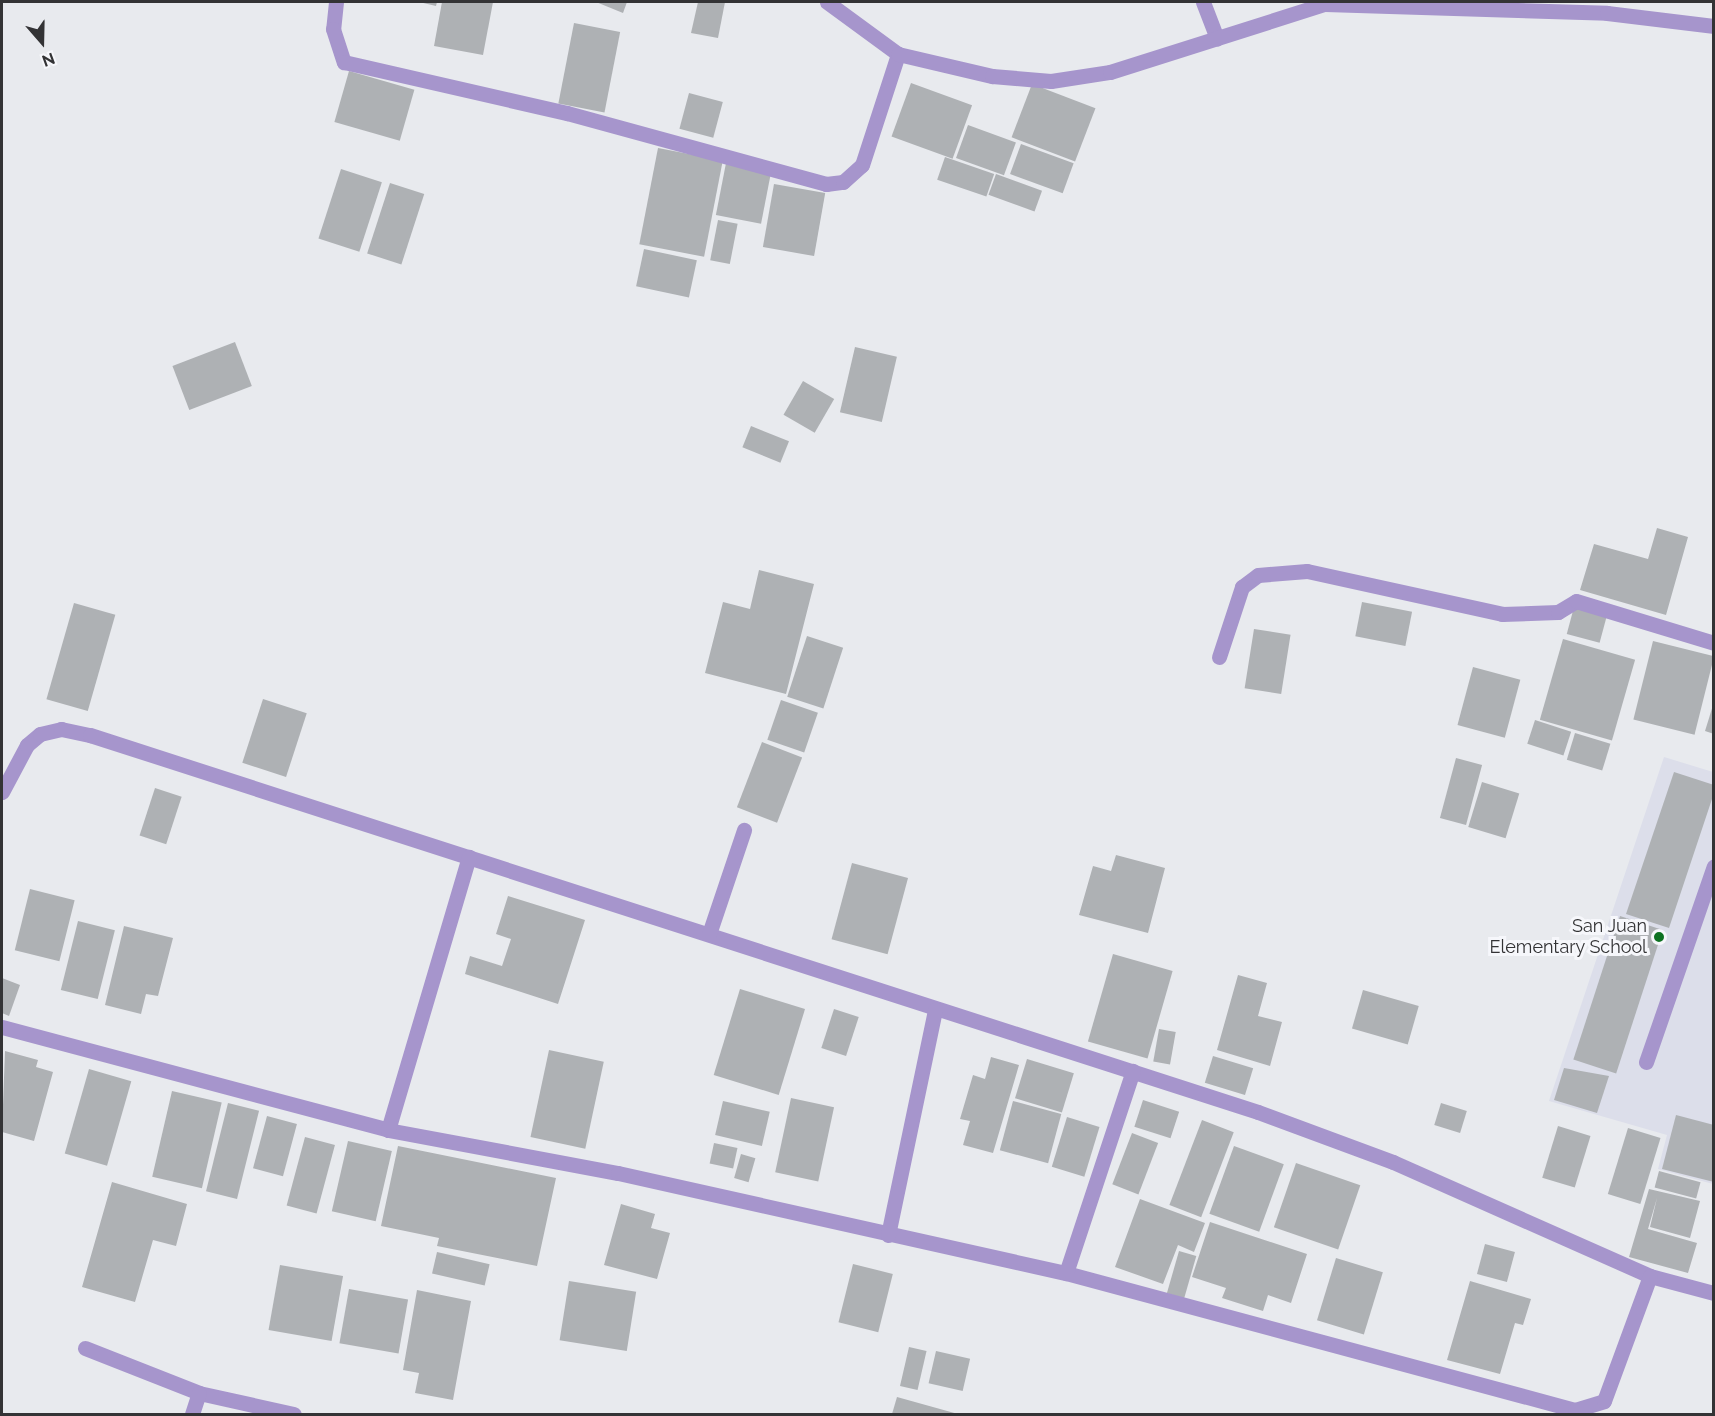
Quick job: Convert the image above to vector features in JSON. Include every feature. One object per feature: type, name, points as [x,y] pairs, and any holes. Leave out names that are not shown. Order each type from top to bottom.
[{"type":"street","points":[[336,2],[333,29],[344,62],[567,113],[826,184],[843,182],[862,165],[898,54]]},
{"type":"street","points":[[827,2],[898,54],[992,76],[1051,81],[1110,72],[1325,4],[1450,3],[1607,13],[1713,26]]},
{"type":"street","points":[[1203,2],[1217,38]]},
{"type":"street","points":[[1219,657],[1242,587],[1258,575],[1307,571],[1502,614],[1558,612],[1576,601],[1713,643]]},
{"type":"street","points":[[2,792],[27,745],[61,729],[710,934],[935,1010],[1133,1071],[1393,1162],[1650,1276],[1713,1293]]},
{"type":"street","points":[[710,934],[744,830]]},
{"type":"street","points":[[388,1130],[469,857]]},
{"type":"street","points":[[1646,1062],[1713,866]]},
{"type":"street","points":[[888,1235],[935,1010]]},
{"type":"street","points":[[2,1027],[388,1130],[618,1173],[1066,1273],[1388,1362],[1587,1410],[1604,1401],[1614,1382],[1650,1276]]},
{"type":"street","points":[[1066,1273],[1133,1071]]},
{"type":"street","points":[[85,1348],[199,1393],[294,1414]]},
{"type":"street","points":[[192,1414],[199,1393]]},
{"type":"shaded area","name":"San Juan Elementary School","points":[[1664,757],[1713,772],[1713,1184],[1658,1169],[1667,1135],[1549,1101]]},
{"type":"building","points":[[419,2],[437,2],[436,6]]},
{"type":"building","points":[[442,2],[493,2],[483,55],[434,46]]},
{"type":"building","points":[[596,2],[627,2],[623,13]]},
{"type":"building","points":[[698,2],[725,2],[718,38],[691,33]]},
{"type":"building","points":[[574,23],[620,32],[604,112],[558,103]]},
{"type":"building","points":[[349,71],[414,90],[400,141],[334,122]]},
{"type":"building","points":[[911,83],[972,105],[953,159],[892,137]]},
{"type":"building","points":[[1032,84],[1095,108],[1075,162],[1012,137]]},
{"type":"building","points":[[689,93],[723,102],[713,138],[679,129]]},
{"type":"building","points":[[968,125],[1016,142],[1004,175],[956,158]]},
{"type":"building","points":[[1021,144],[1074,163],[1063,193],[1010,174]]},
{"type":"building","points":[[658,148],[723,161],[704,257],[639,244]]},
{"type":"building","points":[[945,157],[994,174],[986,197],[937,180]]},
{"type":"building","points":[[726,163],[771,172],[761,224],[716,215]]},
{"type":"building","points":[[341,169],[382,182],[359,252],[318,238]]},
{"type":"building","points":[[996,174],[1042,191],[1035,211],[988,195]]},
{"type":"building","points":[[390,183],[424,194],[401,265],[367,253]]},
{"type":"building","points":[[774,184],[825,193],[814,256],[763,247]]},
{"type":"building","points":[[718,220],[738,224],[730,264],[710,260]]},
{"type":"building","points":[[644,249],[697,260],[689,297],[636,286]]},
{"type":"building","points":[[235,342],[252,386],[189,410],[172,366]]},
{"type":"building","points":[[855,347],[897,357],[882,422],[840,412]]},
{"type":"building","points":[[803,381],[834,399],[815,433],[784,415]]},
{"type":"building","points":[[751,426],[789,441],[780,463],[742,447]]},
{"type":"building","points":[[1657,528],[1688,537],[1666,615],[1580,590],[1594,544],[1648,559]]},
{"type":"building","points":[[759,570],[814,584],[786,694],[705,673],[723,602],[750,609]]},
{"type":"building","points":[[1362,602],[1412,612],[1405,646],[1355,636]]},
{"type":"building","points":[[74,603],[115,615],[88,711],[46,699]]},
{"type":"building","points":[[1574,607],[1607,616],[1600,643],[1567,634]]},
{"type":"building","points":[[1254,629],[1291,635],[1281,694],[1245,688]]},
{"type":"building","points":[[807,636],[843,648],[823,709],[787,697]]},
{"type":"building","points":[[1563,639],[1635,660],[1612,740],[1540,720]]},
{"type":"building","points":[[1653,641],[1714,656],[1695,735],[1633,720]]},
{"type":"building","points":[[1473,667],[1520,680],[1505,738],[1457,725]]},
{"type":"building","points":[[263,699],[307,713],[286,777],[242,763]]},
{"type":"building","points":[[781,700],[818,713],[804,752],[767,740]]},
{"type":"building","points":[[1714,702],[1714,734],[1705,731]]},
{"type":"building","points":[[1535,720],[1571,732],[1563,756],[1527,744]]},
{"type":"building","points":[[1575,733],[1610,744],[1602,771],[1567,760]]},
{"type":"building","points":[[762,742],[802,757],[777,823],[737,807]]},
{"type":"building","points":[[1456,758],[1482,765],[1466,825],[1440,818]]},
{"type":"building","points":[[1674,772],[1714,785],[1714,793],[1669,928],[1626,914]]},
{"type":"building","points":[[1482,782],[1519,793],[1506,838],[1468,827]]},
{"type":"building","points":[[155,788],[182,797],[166,844],[140,836]]},
{"type":"building","points":[[1116,855],[1165,868],[1148,933],[1079,915],[1093,866],[1111,871]]},
{"type":"building","points":[[852,863],[908,878],[888,954],[832,939]]},
{"type":"building","points":[[30,889],[75,900],[59,961],[15,950]]},
{"type":"building","points":[[508,896],[585,920],[558,1004],[465,974],[470,956],[502,966],[511,939],[496,934]]},
{"type":"building","points":[[1620,916],[1663,930],[1616,1074],[1573,1060]]},
{"type":"building","points":[[78,921],[115,930],[98,999],[61,990]]},
{"type":"building","points":[[124,926],[173,938],[158,996],[146,994],[141,1014],[105,1005]]},
{"type":"building","points":[[1113,954],[1173,971],[1148,1059],[1088,1041]]},
{"type":"building","points":[[1238,975],[1267,983],[1258,1016],[1282,1022],[1270,1066],[1217,1050]]},
{"type":"building","points":[[2,978],[20,985],[9,1016],[2,1013]]},
{"type":"building","points":[[740,989],[805,1009],[779,1095],[714,1075]]},
{"type":"building","points":[[1363,990],[1419,1006],[1408,1044],[1352,1028]]},
{"type":"building","points":[[834,1009],[859,1017],[846,1056],[821,1048]]},
{"type":"building","points":[[1159,1029],[1176,1032],[1170,1064],[1153,1061]]},
{"type":"building","points":[[549,1050],[604,1062],[585,1149],[530,1137]]},
{"type":"building","points":[[5,1051],[38,1060],[36,1067],[53,1072],[34,1141],[2,1132]]},
{"type":"building","points":[[1213,1056],[1253,1068],[1245,1095],[1205,1083]]},
{"type":"building","points":[[991,1057],[1019,1065],[993,1153],[963,1145],[970,1121],[960,1119],[973,1075],[985,1079]]},
{"type":"building","points":[[1027,1059],[1074,1073],[1062,1113],[1015,1098]]},
{"type":"building","points":[[1564,1068],[1609,1076],[1597,1113],[1554,1100]]},
{"type":"building","points":[[89,1069],[131,1081],[107,1166],[65,1154]]},
{"type":"building","points":[[172,1091],[222,1102],[202,1188],[152,1177]]},
{"type":"building","points":[[791,1098],[834,1107],[818,1181],[775,1172]]},
{"type":"building","points":[[1143,1100],[1179,1112],[1170,1138],[1134,1127]]},
{"type":"building","points":[[723,1101],[770,1112],[762,1146],[715,1135]]},
{"type":"building","points":[[1013,1101],[1061,1114],[1048,1163],[1000,1150]]},
{"type":"building","points":[[228,1103],[259,1111],[237,1199],[206,1191]]},
{"type":"building","points":[[1441,1103],[1467,1111],[1460,1133],[1434,1125]]},
{"type":"building","points":[[1676,1115],[1714,1125],[1714,1182],[1662,1169]]},
{"type":"building","points":[[267,1116],[297,1124],[283,1176],[253,1168]]},
{"type":"building","points":[[1067,1117],[1100,1127],[1084,1177],[1052,1167]]},
{"type":"building","points":[[1202,1120],[1234,1132],[1201,1217],[1169,1205]]},
{"type":"building","points":[[1558,1126],[1591,1136],[1575,1188],[1542,1178]]},
{"type":"building","points":[[1628,1128],[1661,1138],[1640,1204],[1608,1194]]},
{"type":"building","points":[[1132,1133],[1158,1143],[1138,1194],[1112,1184]]},
{"type":"building","points":[[305,1137],[335,1145],[317,1214],[287,1206]]},
{"type":"building","points":[[348,1141],[392,1151],[376,1221],[332,1211]]},
{"type":"building","points":[[714,1143],[737,1148],[733,1169],[710,1164]]},
{"type":"building","points":[[398,1146],[556,1178],[537,1266],[437,1246],[439,1238],[381,1226]]},
{"type":"building","points":[[1234,1146],[1284,1164],[1259,1232],[1209,1214]]},
{"type":"building","points":[[741,1154],[755,1158],[749,1182],[734,1178]]},
{"type":"building","points":[[1296,1163],[1360,1185],[1338,1249],[1274,1227]]},
{"type":"building","points":[[1659,1171],[1701,1182],[1696,1199],[1655,1187]]},
{"type":"building","points":[[112,1182],[187,1204],[176,1246],[153,1240],[135,1302],[82,1287]]},
{"type":"building","points":[[1649,1189],[1700,1201],[1690,1238],[1650,1227],[1657,1198],[1648,1229],[1697,1243],[1688,1273],[1629,1257]]},
{"type":"building","points":[[1140,1199],[1205,1223],[1194,1252],[1178,1245],[1163,1284],[1115,1267]]},
{"type":"building","points":[[621,1204],[655,1214],[651,1228],[670,1233],[657,1279],[604,1265]]},
{"type":"building","points":[[1210,1222],[1307,1254],[1291,1303],[1268,1295],[1263,1311],[1222,1298],[1226,1288],[1192,1277]]},
{"type":"building","points":[[1485,1244],[1515,1252],[1507,1282],[1477,1274]]},
{"type":"building","points":[[1179,1251],[1196,1256],[1184,1298],[1167,1293]]},
{"type":"building","points":[[437,1252],[490,1264],[485,1286],[432,1273]]},
{"type":"building","points":[[1336,1258],[1383,1272],[1364,1334],[1317,1320]]},
{"type":"building","points":[[853,1264],[893,1274],[878,1332],[838,1322]]},
{"type":"building","points":[[280,1265],[343,1276],[332,1341],[269,1330]]},
{"type":"building","points":[[569,1281],[636,1292],[627,1351],[560,1340]]},
{"type":"building","points":[[1470,1281],[1531,1299],[1523,1325],[1515,1323],[1500,1374],[1447,1360]]},
{"type":"building","points":[[349,1289],[408,1299],[399,1354],[339,1343]]},
{"type":"building","points":[[417,1290],[471,1301],[453,1400],[415,1393],[419,1373],[403,1370]]},
{"type":"building","points":[[909,1347],[927,1351],[918,1390],[900,1386]]},
{"type":"building","points":[[936,1351],[970,1359],[963,1391],[929,1383]]},
{"type":"building","points":[[897,1397],[958,1414],[892,1414]]},
{"type":"place","name":"San Juan Elementary School","points":[[1659,937]]}]
